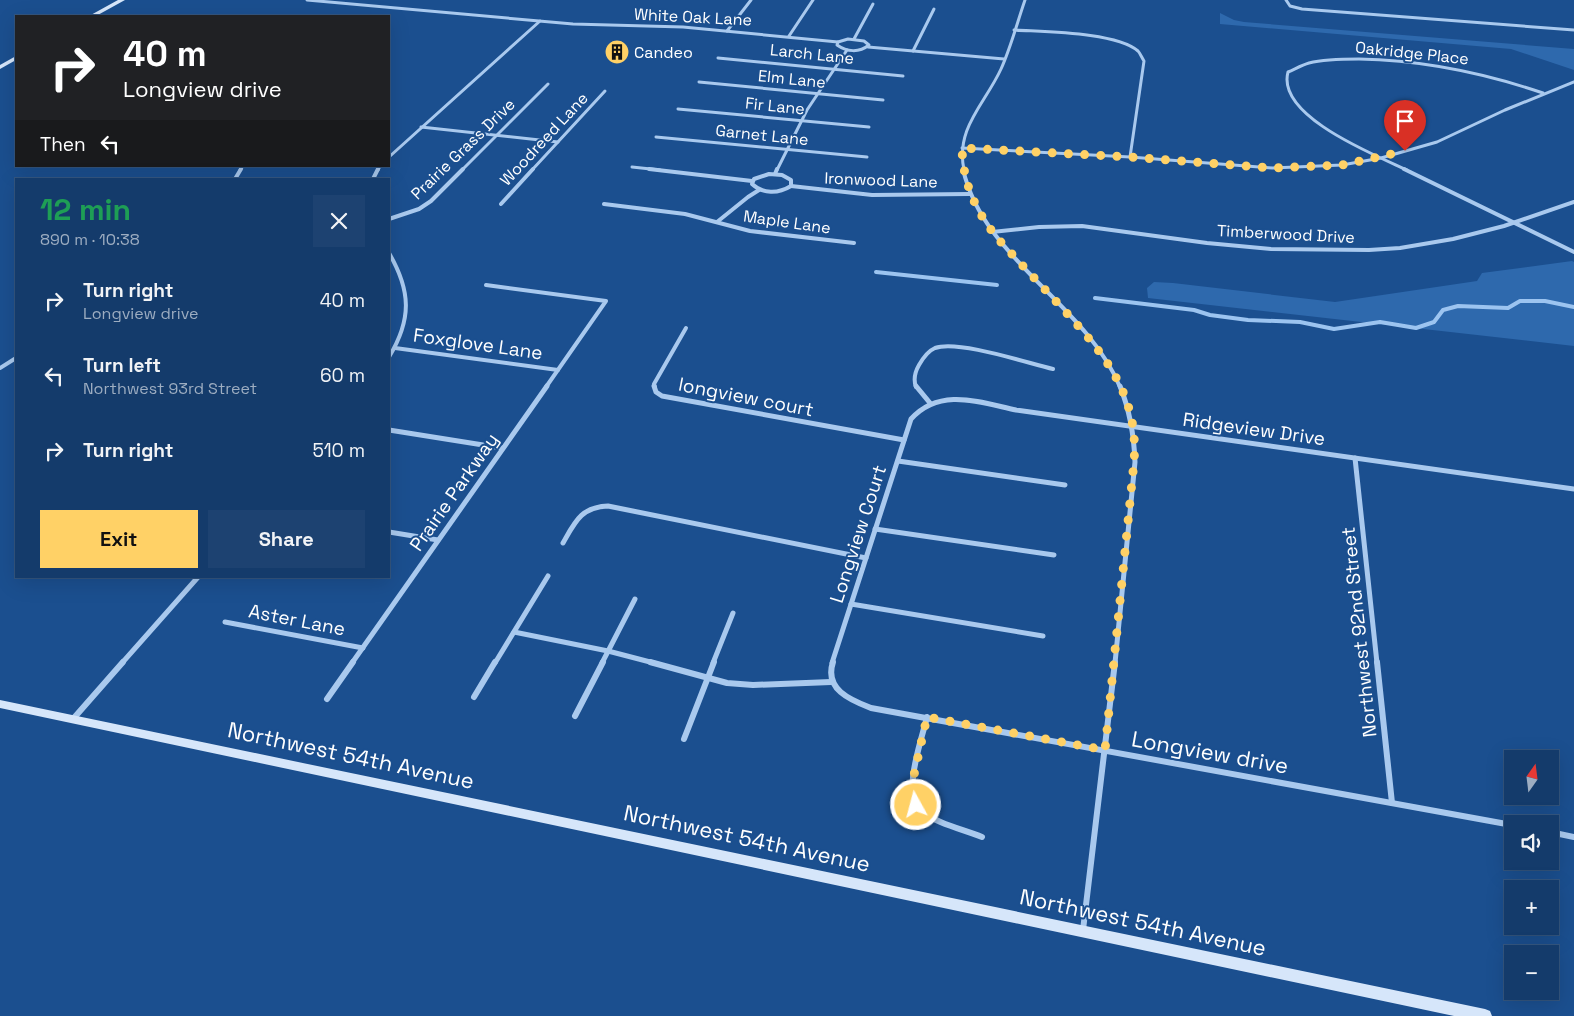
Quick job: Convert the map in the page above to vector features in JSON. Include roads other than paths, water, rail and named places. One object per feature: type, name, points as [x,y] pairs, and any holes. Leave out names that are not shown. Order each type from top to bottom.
[{"type":"street","points":[[94,15],[122,0]]},
{"type":"street","name":"White Oak Lane","points":[[307,0],[594,26],[683,27],[838,42],[854,39]]},
{"type":"street","points":[[727,31],[751,0]]},
{"type":"street","points":[[789,36],[813,0]]},
{"type":"street","points":[[1025,0],[1004,59],[993,83],[967,123],[962,148],[962,169],[970,194],[992,232],[1096,344],[1120,382],[1134,426],[1134,472],[1105,750],[1083,930]]},
{"type":"street","points":[[1286,0],[1290,6],[1312,9],[1574,30]]},
{"type":"street","points":[[868,47],[866,42],[854,39],[873,4]]},
{"type":"street","points":[[913,51],[934,9]]},
{"type":"street","points":[[390,156],[540,21]]},
{"type":"street","points":[[1014,30],[1108,39],[1128,45],[1141,53],[1144,61],[1130,157]]},
{"type":"street","points":[[838,42],[838,47],[847,50],[860,50],[868,47],[1004,59]]},
{"type":"street","points":[[775,174],[800,121],[816,94],[847,50]]},
{"type":"street","name":"Larch Lane","points":[[718,58],[903,76]]},
{"type":"street","points":[[0,67],[15,59]]},
{"type":"street","name":"Oakridge Place","points":[[1381,158],[1343,139],[1314,120],[1294,101],[1285,82],[1288,72],[1302,64],[1323,60],[1348,59],[1459,70],[1494,77],[1544,93]]},
{"type":"street","name":"Elm Lane","points":[[699,82],[883,100]]},
{"type":"street","points":[[962,148],[1130,157],[1272,168],[1334,166],[1381,158],[1454,135],[1505,110],[1574,82]]},
{"type":"street","name":"Prairie Grass Drive","points":[[390,220],[413,212],[431,201],[548,84]]},
{"type":"street","name":"Woodreed Lane","points":[[501,204],[605,91]]},
{"type":"street","name":"Fir Lane","points":[[678,108],[869,127]]},
{"type":"street","points":[[421,127],[558,142]]},
{"type":"street","name":"Garnet Lane","points":[[656,137],[785,151],[867,157]]},
{"type":"street","points":[[1381,158],[1574,252]]},
{"type":"street","points":[[236,178],[242,167]]},
{"type":"street","points":[[373,178],[379,167]]},
{"type":"street","points":[[632,168],[752,181],[758,177],[775,174],[791,180],[791,186]]},
{"type":"street","points":[[752,181],[752,184],[759,190]]},
{"type":"street","name":"Ironwood Lane","points":[[759,190],[778,192],[791,186],[872,195],[970,194]]},
{"type":"street","name":"Maple Lane","points":[[717,222],[743,199],[759,190]]},
{"type":"street","name":"Timberwood Drive","points":[[992,232],[1039,227],[1082,226],[1207,243],[1272,249],[1338,251],[1427,244],[1513,223],[1574,202]]},
{"type":"street","name":"Maple Lane","points":[[604,204],[685,214],[759,232],[854,243]]},
{"type":"street","points":[[390,256],[402,275],[408,303],[401,337],[390,356]]},
{"type":"street","name":"Prairie Parkway","points":[[327,699],[606,301],[486,285]]},
{"type":"street","name":"longview court","points":[[686,328],[654,384],[656,392],[662,396],[904,440]]},
{"type":"street","points":[[930,403],[917,390],[914,382],[915,374],[925,356],[930,350],[937,347],[956,347],[1053,369]]},
{"type":"street","name":"Foxglove Lane","points":[[395,348],[558,370]]},
{"type":"street","points":[[0,368],[15,359]]},
{"type":"street","name":"Ridgeview Drive","points":[[930,403],[958,400],[1574,489]]},
{"type":"street","name":"Longview Court","points":[[832,682],[830,671],[904,440],[916,412],[930,403]]},
{"type":"street","points":[[390,430],[502,448]]},
{"type":"street","name":"Northwest 92nd Street","points":[[1355,458],[1392,803]]},
{"type":"street","name":"longview court","points":[[898,461],[1065,485]]},
{"type":"street","name":"longview court","points":[[563,543],[584,511],[600,506],[608,506],[682,518],[777,541],[866,558]]},
{"type":"street","name":"longview court","points":[[875,529],[1054,555]]},
{"type":"street","points":[[390,532],[438,540]]},
{"type":"street","points":[[474,697],[548,576]]},
{"type":"street","points":[[73,719],[197,578]]},
{"type":"street","points":[[575,716],[635,599]]},
{"type":"street","name":"longview court","points":[[851,604],[1044,636]]},
{"type":"street","points":[[684,739],[733,613]]},
{"type":"street","name":"Aster Lane","points":[[225,622],[363,648]]},
{"type":"street","points":[[514,632],[608,651],[727,683],[753,685],[832,682]]},
{"type":"street","name":"Longview drive","points":[[832,682],[838,692],[848,700],[871,708],[1504,824]]},
{"type":"street","name":"Northwest 54th Avenue","points":[[0,704],[1083,930],[1485,1016]]},
{"type":"street","points":[[927,717],[912,784],[916,805],[923,812],[938,820],[982,837]]},
{"type":"street","points":[[1559,834],[1574,837]]},
{"type":"waterway","points":[[876,272],[997,285]]},
{"type":"waterway","points":[[1095,298],[1194,310],[1210,315],[1248,320],[1300,322],[1334,329],[1380,322],[1416,328],[1434,322],[1443,310],[1458,306],[1508,308],[1520,301],[1545,301],[1574,307]]},
{"type":"place","name":"Candeo","points":[[617,52]]}]
